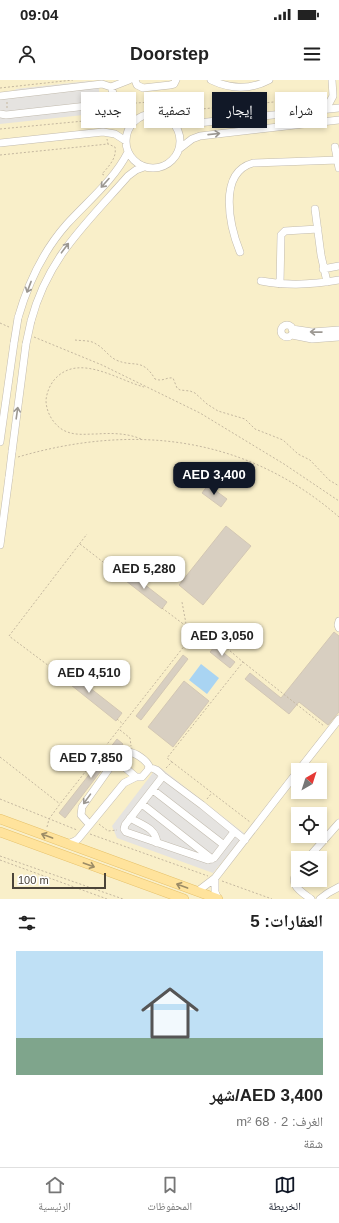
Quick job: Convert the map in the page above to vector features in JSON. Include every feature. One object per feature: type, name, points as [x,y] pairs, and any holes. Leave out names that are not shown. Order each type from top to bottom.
[{"type":"main road","points":[[0,819],[218,899]]},
{"type":"main road","points":[[0,832],[184,899]]},
{"type":"street","points":[[0,96],[102,84],[111,87],[129,80]]},
{"type":"street","points":[[121,83],[136,83],[143,88],[170,86],[175,82],[182,80]]},
{"type":"street","points":[[211,80],[228,86],[244,87],[269,80]]},
{"type":"street","points":[[327,107],[333,96],[332,80]]},
{"type":"street","points":[[0,114],[6,115],[105,104],[110,101],[113,96],[111,87]]},
{"type":"street","points":[[327,109],[339,108]]},
{"type":"street","points":[[204,123],[275,115]]},
{"type":"street","points":[[179,148],[192,139],[200,136],[339,120]]},
{"type":"street","points":[[0,142],[108,133],[124,128]]},
{"type":"street","points":[[129,128],[126,141],[128,152],[134,160],[144,167]]},
{"type":"street","points":[[0,545],[13,455],[26,344],[31,321],[42,287],[61,253],[128,176],[136,170],[144,167],[156,168],[167,164],[176,156],[179,148],[180,135],[176,128]]},
{"type":"street","points":[[108,133],[119,136],[126,141]]},
{"type":"street","points":[[240,252],[232,227],[230,207],[232,182],[238,171],[245,166],[258,162],[338,164],[335,147]]},
{"type":"street","points":[[0,442],[18,318],[30,283],[43,257],[59,234],[109,180],[122,163],[128,152]]},
{"type":"street","points":[[315,208],[323,269],[327,282]]},
{"type":"street","points":[[280,284],[281,235],[287,231],[318,229]]},
{"type":"street","points":[[323,269],[339,266]]},
{"type":"street","points":[[261,281],[280,284],[308,285],[339,280]]},
{"type":"street","points":[[339,330],[292,332],[312,339],[339,337]]},
{"type":"street","points":[[339,621],[339,628]]},
{"type":"street","points":[[304,763],[339,719]]},
{"type":"street","points":[[91,822],[81,815],[82,807],[112,766],[131,752],[135,753],[147,763],[149,768]]},
{"type":"street","points":[[122,760],[122,765],[125,769],[136,777]]},
{"type":"street","points":[[149,768],[154,768],[244,840]]},
{"type":"street","points":[[68,844],[75,841],[84,832],[124,783],[136,777],[142,777],[149,768]]},
{"type":"street","points":[[124,783],[125,769]]},
{"type":"street","points":[[161,774],[153,790],[124,826],[124,830],[128,833],[206,860],[212,859],[234,832]]},
{"type":"street","points":[[198,891],[215,878],[291,780]]},
{"type":"street","points":[[153,790],[224,845]]},
{"type":"street","points":[[142,804],[212,859]]},
{"type":"street","points":[[130,818],[153,831],[157,836],[157,843]]},
{"type":"street","points":[[314,851],[339,823]]},
{"type":"street","points":[[84,832],[83,841],[85,850]]},
{"type":"street","points":[[215,878],[215,892],[218,899]]},
{"type":"street","points":[[297,887],[311,899]]},
{"type":"street","points":[[320,899],[339,888]]},
{"type":"path","points":[[0,88],[73,80]]},
{"type":"path","points":[[136,103],[165,101],[181,112],[333,96]]},
{"type":"path","points":[[0,130],[81,122]]},
{"type":"path","points":[[107,128],[108,144]]},
{"type":"path","points":[[0,155],[108,144],[113,145],[116,149],[115,157],[102,174],[109,180]]},
{"type":"path","points":[[0,323],[15,329]]},
{"type":"path","points":[[29,335],[102,365],[173,399],[226,428],[284,464],[339,501]]},
{"type":"path","points":[[75,340],[96,344],[117,360],[142,364],[152,373],[155,379],[160,381],[173,378],[177,388],[180,390],[195,393],[206,404],[218,411],[245,419],[255,430],[283,440],[293,450],[310,460],[329,480],[339,486]]},
{"type":"path","points":[[143,439],[129,435],[107,433],[80,435],[66,431],[57,426],[51,418],[47,408],[46,398],[52,383],[59,374],[69,369],[80,367],[91,368],[146,387]]},
{"type":"path","points":[[13,455],[101,440],[143,439],[174,441],[197,445],[244,459],[290,482],[319,500],[339,517]]},
{"type":"path","points":[[57,672],[9,636],[86,534]]},
{"type":"path","points":[[79,544],[121,576]]},
{"type":"path","points":[[182,602],[189,640]]},
{"type":"path","points":[[162,608],[186,626]]},
{"type":"path","points":[[44,835],[49,820],[60,804],[189,640],[198,637],[215,640],[330,731]]},
{"type":"path","points":[[243,662],[167,758],[255,826]]},
{"type":"path","points":[[117,719],[123,724]]},
{"type":"path","points":[[119,729],[130,738],[131,752]]},
{"type":"path","points":[[0,757],[60,804]]},
{"type":"path","points":[[161,774],[161,768],[165,770],[172,762]]},
{"type":"path","points":[[0,799],[49,820],[272,899]]},
{"type":"path","points":[[91,822],[108,831],[124,830]]},
{"type":"path","points":[[0,856],[123,899]]},
{"type":"path","points":[[0,860],[107,899]]},
{"type":"sand","points":[[0,80],[339,80],[339,899],[0,899]]},
{"type":"shaded area","points":[[89,81],[92,83],[98,83],[99,92],[81,92],[81,115],[0,124],[0,93],[13,92],[16,89]]},
{"type":"shaded area","points":[[158,766],[245,834],[213,873],[117,838],[112,826]]},
{"type":"water","points":[[201,664],[219,678],[207,694],[189,680]]},
{"type":"building","points":[[208,485],[227,499],[221,507],[202,493]]},
{"type":"building","points":[[226,526],[251,546],[203,605],[179,585]]},
{"type":"building","points":[[126,570],[167,602],[162,609],[121,577]]},
{"type":"building","points":[[334,632],[339,636],[339,712],[328,725],[299,702],[289,714],[245,679],[250,673],[281,698]]},
{"type":"building","points":[[215,646],[235,662],[230,668],[210,652]]},
{"type":"building","points":[[183,655],[188,659],[141,720],[136,716]]},
{"type":"building","points":[[62,666],[122,713],[116,721],[56,673]]},
{"type":"building","points":[[184,681],[209,701],[173,747],[148,727]]},
{"type":"building","points":[[117,739],[123,744],[65,818],[59,813]]}]
